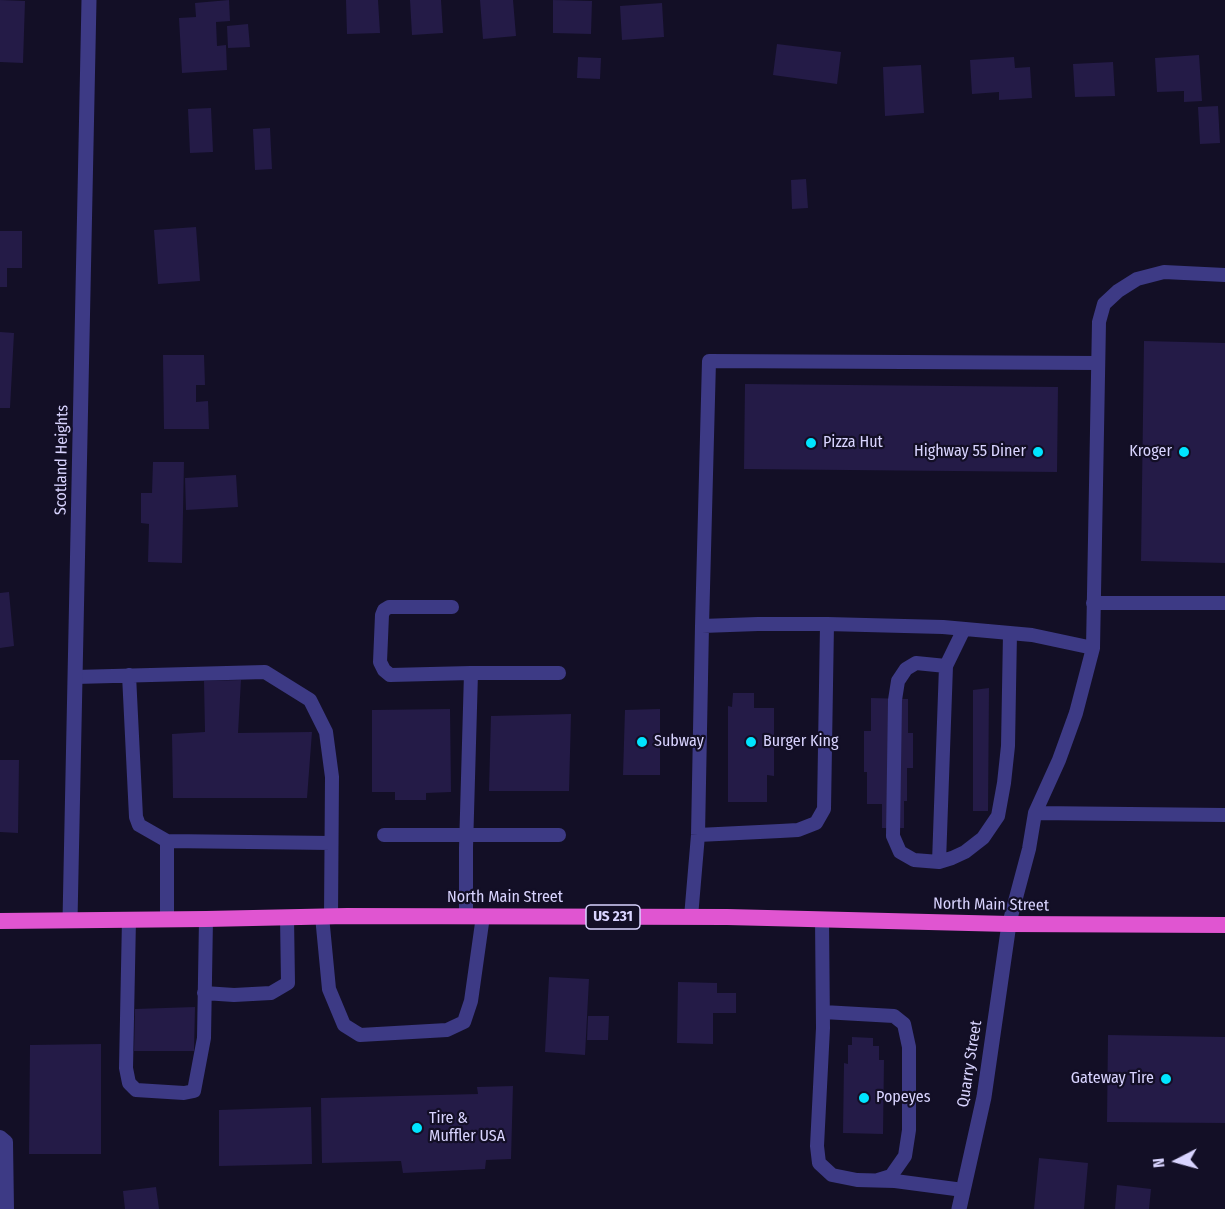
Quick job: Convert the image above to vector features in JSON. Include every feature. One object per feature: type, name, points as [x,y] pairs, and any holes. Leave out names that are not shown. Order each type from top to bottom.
[{"type":"highway","name":"North Main Street","points":[[0,921],[475,916],[1225,925]]},
{"type":"street","name":"Scotland Heights","points":[[70,920],[89,0]]},
{"type":"street","name":"Quarry Street","points":[[959,1209],[984,1097],[1010,924]]},
{"type":"lane","points":[[1010,924],[1029,849],[1035,813],[1059,760],[1076,713],[1093,648],[1099,322],[1104,304],[1118,291],[1137,279],[1164,272],[1225,275]]},
{"type":"lane","points":[[691,917],[698,836],[709,361],[1098,363]]},
{"type":"lane","points":[[1093,603],[1225,603]]},
{"type":"lane","points":[[452,607],[389,607],[384,610],[380,662],[384,670],[390,675],[559,673]]},
{"type":"lane","points":[[702,626],[828,624],[943,627],[1032,635],[1093,648]]},
{"type":"lane","points":[[698,836],[789,831],[816,824],[824,809],[828,624]]},
{"type":"lane","points":[[939,862],[946,666],[964,629]]},
{"type":"lane","points":[[946,666],[916,663],[906,669],[898,681],[895,700],[893,836],[900,852],[914,860],[939,862],[965,852],[983,838],[998,816],[1008,746],[1010,633]]},
{"type":"lane","points":[[75,677],[265,672],[310,700],[326,732],[332,777],[332,843],[327,916],[329,989],[344,1025],[360,1035],[447,1030],[464,1022],[471,1001],[475,916],[466,835],[471,673]]},
{"type":"lane","points":[[129,675],[138,825],[167,842],[332,843]]},
{"type":"lane","points":[[1035,813],[1225,815]]},
{"type":"lane","points":[[384,835],[559,835]]},
{"type":"lane","points":[[167,842],[167,919]]},
{"type":"lane","points":[[204,993],[234,995],[271,993],[288,983],[287,917]]},
{"type":"lane","points":[[129,919],[126,1068],[129,1083],[136,1090],[184,1093],[194,1091],[204,1038],[206,919]]},
{"type":"lane","points":[[822,920],[823,1028],[817,1146],[819,1163],[832,1175],[857,1180],[921,1184],[963,1191]]},
{"type":"lane","points":[[823,1012],[894,1016],[904,1024],[909,1047],[909,1130],[905,1156],[891,1176],[876,1181]]},
{"type":"lane","points":[[0,1137],[6,1142],[7,1209]]},
{"type":"building","points":[[0,0],[25,1],[23,63],[0,62]]},
{"type":"building","points":[[229,0],[230,21],[216,22],[217,46],[226,45],[227,70],[182,73],[179,18],[196,17],[195,3]]},
{"type":"building","points":[[346,0],[378,0],[380,33],[347,34]]},
{"type":"building","points":[[410,0],[441,0],[443,33],[412,35]]},
{"type":"building","points":[[480,0],[513,0],[516,36],[483,39]]},
{"type":"building","points":[[553,0],[592,1],[591,34],[553,33]]},
{"type":"building","points":[[662,3],[664,37],[622,40],[620,6]]},
{"type":"building","points":[[248,24],[250,47],[228,48],[227,26]]},
{"type":"building","points":[[777,44],[841,52],[837,84],[773,75]]},
{"type":"building","points":[[1199,55],[1202,101],[1184,102],[1184,91],[1157,92],[1155,58]]},
{"type":"building","points":[[578,57],[601,58],[600,79],[577,78]]},
{"type":"building","points":[[1014,57],[1015,68],[1030,67],[1032,98],[999,100],[999,92],[972,94],[970,60]]},
{"type":"building","points":[[1113,62],[1115,96],[1075,97],[1073,64]]},
{"type":"building","points":[[921,65],[924,113],[885,116],[883,67]]},
{"type":"building","points":[[1218,106],[1220,143],[1200,144],[1198,107]]},
{"type":"building","points":[[211,108],[213,152],[190,153],[188,109]]},
{"type":"building","points":[[270,128],[272,169],[255,170],[253,129]]},
{"type":"building","points":[[806,179],[808,208],[792,209],[791,180]]},
{"type":"building","points":[[196,227],[200,281],[158,284],[154,230]]},
{"type":"building","points":[[0,231],[22,231],[22,268],[7,268],[7,287],[0,287]]},
{"type":"building","points":[[0,332],[14,333],[10,408],[0,408]]},
{"type":"building","name":"Kroger","points":[[1144,341],[1225,343],[1225,563],[1141,561]]},
{"type":"building","points":[[163,355],[204,355],[205,385],[196,385],[196,402],[208,401],[209,429],[164,429]]},
{"type":"building","points":[[745,384],[1058,387],[1057,472],[744,469]]},
{"type":"building","points":[[153,462],[184,462],[182,563],[148,562],[149,524],[141,523],[141,493],[152,493]]},
{"type":"building","points":[[236,475],[238,507],[186,510],[185,478]]},
{"type":"building","points":[[9,592],[14,646],[0,648],[0,593]]},
{"type":"building","points":[[241,680],[238,733],[312,732],[307,798],[173,798],[172,734],[205,732],[204,681]]},
{"type":"building","points":[[989,688],[988,811],[973,811],[973,690]]},
{"type":"building","name":"Burger King","points":[[733,693],[754,693],[754,708],[774,708],[774,776],[767,775],[767,802],[728,802],[728,706],[732,707]]},
{"type":"building","points":[[871,698],[908,699],[908,733],[913,733],[913,768],[907,768],[904,828],[882,828],[882,804],[867,804],[864,731],[871,731]]},
{"type":"building","points":[[450,709],[451,792],[426,793],[426,800],[395,800],[395,792],[372,792],[372,710]]},
{"type":"building","name":"Subway","points":[[660,709],[660,775],[623,775],[625,710]]},
{"type":"building","points":[[571,714],[569,791],[489,791],[491,716]]},
{"type":"building","points":[[0,760],[19,760],[18,833],[0,832]]},
{"type":"building","points":[[549,977],[589,979],[585,1055],[545,1052]]},
{"type":"building","points":[[678,982],[717,983],[717,993],[736,993],[736,1013],[713,1013],[713,1044],[677,1043]]},
{"type":"building","points":[[195,1007],[194,1051],[134,1051],[135,1009]]},
{"type":"building","points":[[588,1016],[609,1016],[608,1040],[587,1040]]},
{"type":"building","name":"Gateway Tire","points":[[1108,1035],[1225,1037],[1225,1123],[1107,1122]]},
{"type":"building","name":"Popeyes","points":[[852,1037],[873,1038],[873,1046],[879,1046],[879,1060],[884,1060],[883,1134],[843,1133],[844,1063],[848,1064],[848,1045],[852,1045]]},
{"type":"building","points":[[101,1044],[101,1154],[29,1154],[30,1045]]},
{"type":"building","name":"Tire & Muffler USA","points":[[513,1086],[511,1159],[486,1160],[485,1169],[403,1173],[401,1161],[322,1163],[321,1098],[478,1094],[477,1087]]},
{"type":"building","points":[[311,1107],[312,1164],[219,1166],[219,1110]]},
{"type":"building","points":[[1039,1158],[1088,1163],[1084,1209],[1034,1209]]},
{"type":"building","points":[[1117,1185],[1151,1189],[1149,1209],[1115,1209]]},
{"type":"building","points":[[156,1187],[159,1209],[125,1209],[123,1191]]},
{"type":"place","name":"Pizza Hut","points":[[811,443]]},
{"type":"place","name":"Highway 55 Diner","points":[[1038,452]]},
{"type":"place","name":"Kroger","points":[[1184,452]]},
{"type":"place","name":"Subway","points":[[642,742]]},
{"type":"place","name":"Burger King","points":[[751,742]]},
{"type":"place","name":"Gateway Tire","points":[[1166,1079]]},
{"type":"place","name":"Popeyes","points":[[864,1098]]},
{"type":"place","name":"Tire & Muffler USA","points":[[417,1128]]}]
